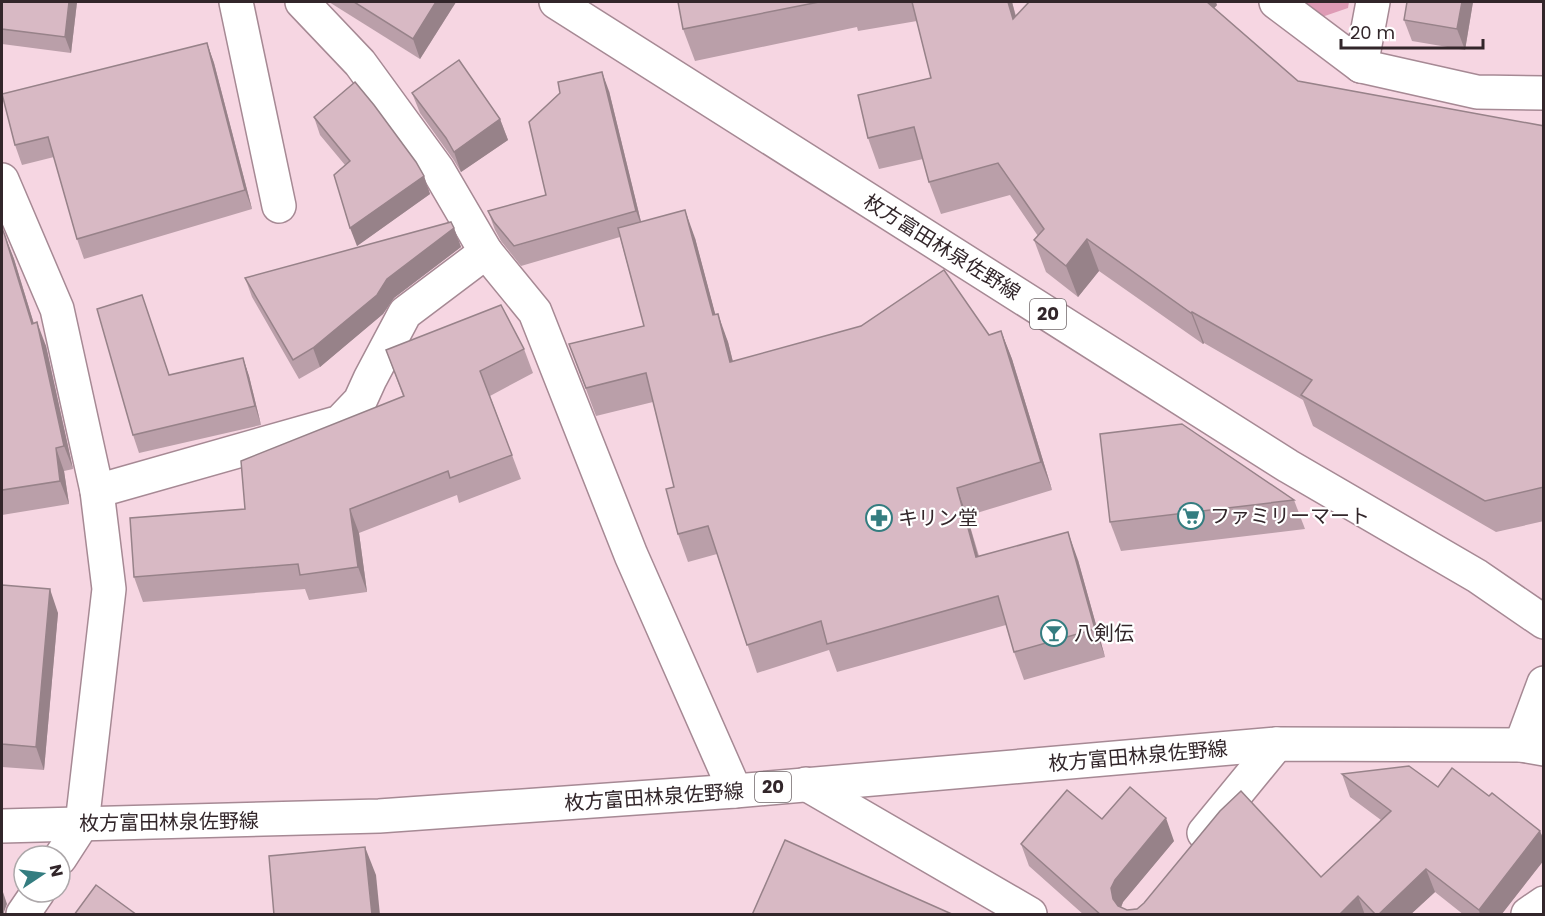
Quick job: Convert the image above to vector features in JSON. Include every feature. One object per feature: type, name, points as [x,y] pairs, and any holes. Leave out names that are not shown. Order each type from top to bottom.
[{"type":"street","points":[[236,2],[279,206]]},
{"type":"street","points":[[302,2],[360,63],[438,170],[486,252],[535,312],[631,555],[735,791]]},
{"type":"street","name":"枚方富田林泉佐野線","points":[[556,2],[1288,466],[1477,576],[1544,622]]},
{"type":"street","points":[[1276,2],[1361,66],[1477,92],[1544,93]]},
{"type":"street","points":[[1361,66],[1373,2]]},
{"type":"street","points":[[2,180],[57,309],[97,490],[110,589],[82,824],[69,844]]},
{"type":"street","points":[[97,490],[340,422],[360,401],[405,313],[486,252]]},
{"type":"street","name":"枚方富田林泉佐野線","points":[[2,826],[379,816],[735,791],[1277,744],[1532,747],[1544,683]]},
{"type":"street","points":[[1189,852],[1277,744]]},
{"type":"street","points":[[806,784],[1029,915]]},
{"type":"street","points":[[1528,915],[1544,903]]},
{"type":"shaded area","points":[[1297,2],[1349,2],[1348,8],[1316,19]]},
{"type":"building","points":[[2,2],[69,2],[65,37],[2,29]]},
{"type":"building","points":[[354,2],[436,2],[413,39]]},
{"type":"building","points":[[678,2],[819,2],[683,29]]},
{"type":"building","points":[[912,2],[1008,2],[1013,19],[1029,2],[1207,2],[1298,81],[1544,126],[1544,487],[1485,501],[1301,395],[1312,380],[1191,313],[1087,239],[1066,266],[1034,240],[1044,229],[998,163],[929,182],[914,127],[868,138],[858,95],[931,78]]},
{"type":"building","points":[[1407,2],[1462,2],[1457,29],[1404,20]]},
{"type":"building","points":[[207,43],[245,190],[77,239],[48,137],[15,145],[2,94]]},
{"type":"building","points":[[459,60],[500,119],[454,152],[412,93]]},
{"type":"building","points":[[602,72],[636,211],[514,246],[488,211],[546,195],[529,122],[560,93],[558,82]]},
{"type":"building","points":[[355,82],[416,162],[424,176],[350,228],[334,175],[350,161],[314,117]]},
{"type":"building","points":[[685,210],[713,315],[718,314],[730,362],[861,326],[944,270],[989,335],[1001,331],[1041,462],[957,488],[976,557],[1068,532],[1095,629],[1014,652],[998,596],[827,644],[821,621],[747,645],[708,526],[678,534],[666,489],[674,487],[646,373],[586,388],[569,344],[644,326],[618,228]]},
{"type":"building","points":[[451,222],[454,228],[387,279],[377,295],[313,348],[293,360],[245,278]]},
{"type":"building","points":[[2,228],[32,324],[37,322],[64,446],[56,448],[60,481],[2,490]]},
{"type":"building","points":[[142,295],[169,375],[243,358],[255,406],[133,435],[97,309]]},
{"type":"building","points":[[501,305],[524,349],[480,371],[512,455],[450,478],[448,471],[350,509],[358,567],[300,575],[298,564],[134,577],[130,518],[245,509],[241,461],[404,396],[386,350]]},
{"type":"building","points":[[1182,424],[1294,500],[1110,522],[1100,434]]},
{"type":"building","points":[[2,585],[50,589],[36,747],[2,744]]},
{"type":"building","points":[[1409,766],[1438,787],[1452,768],[1489,796],[1492,793],[1540,831],[1479,910],[1426,869],[1378,915],[1358,896],[1339,915],[1101,915],[1021,844],[1067,790],[1102,819],[1130,787],[1166,818],[1111,888],[1113,899],[1118,906],[1127,910],[1137,909],[1220,811],[1241,791],[1321,877],[1391,811],[1342,774]]},
{"type":"building","points":[[785,840],[954,915],[752,915]]},
{"type":"building","points":[[365,847],[372,915],[274,915],[269,856]]},
{"type":"building","points":[[96,885],[137,915],[74,915]]},
{"type":"place","name":"ファミリーマート","points":[[1191,516]]},
{"type":"place","name":"キリン堂","points":[[879,518]]},
{"type":"place","name":"八剣伝","points":[[1054,633]]}]
